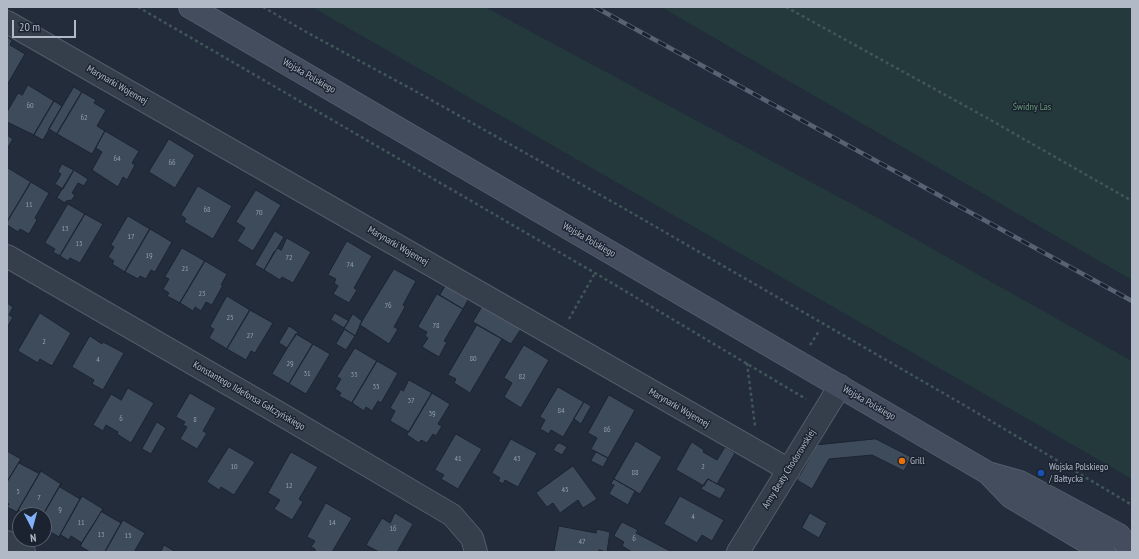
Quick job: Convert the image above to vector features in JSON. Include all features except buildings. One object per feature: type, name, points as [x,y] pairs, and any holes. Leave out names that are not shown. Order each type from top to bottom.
[{"type":"street","name":"Wojska Polskiego","points":[[190,7],[988,472],[1020,482],[1119,535],[1132,552]]},
{"type":"street","name":"Marynarki Wojennej","points":[[7,22],[789,470]]},
{"type":"street","name":"Konstantego Ildefonsa Gałczyńskiego","points":[[7,256],[311,431],[452,515],[472,538],[476,552]]},
{"type":"street","name":"Anny Beaty Chodorowskiej","points":[[738,552],[840,386]]},
{"type":"street","name":"Wojska Polskiego","points":[[988,472],[1011,498],[1104,552]]},
{"type":"street","points":[[7,542],[24,552]]},
{"type":"path","points":[[138,7],[595,273],[812,402]]},
{"type":"path","points":[[263,7],[618,206],[969,408],[1132,505]]},
{"type":"path","points":[[786,7],[987,118],[1132,201]]},
{"type":"path","points":[[558,338],[595,273]]},
{"type":"path","points":[[809,347],[819,331]]},
{"type":"path","points":[[747,363],[756,433]]},
{"type":"green space","points":[[312,7],[485,7],[876,217],[1132,361],[1132,479]]},
{"type":"green space","name":"Świdny Las","points":[[661,7],[1132,7],[1132,280]]},
{"type":"railway","points":[[595,7],[1132,301]]},
{"type":"place","name":"Grill","points":[[902,461]]},
{"type":"place","name":"Wojska Polskiego / Bałtycka","points":[[1041,473]]}]
